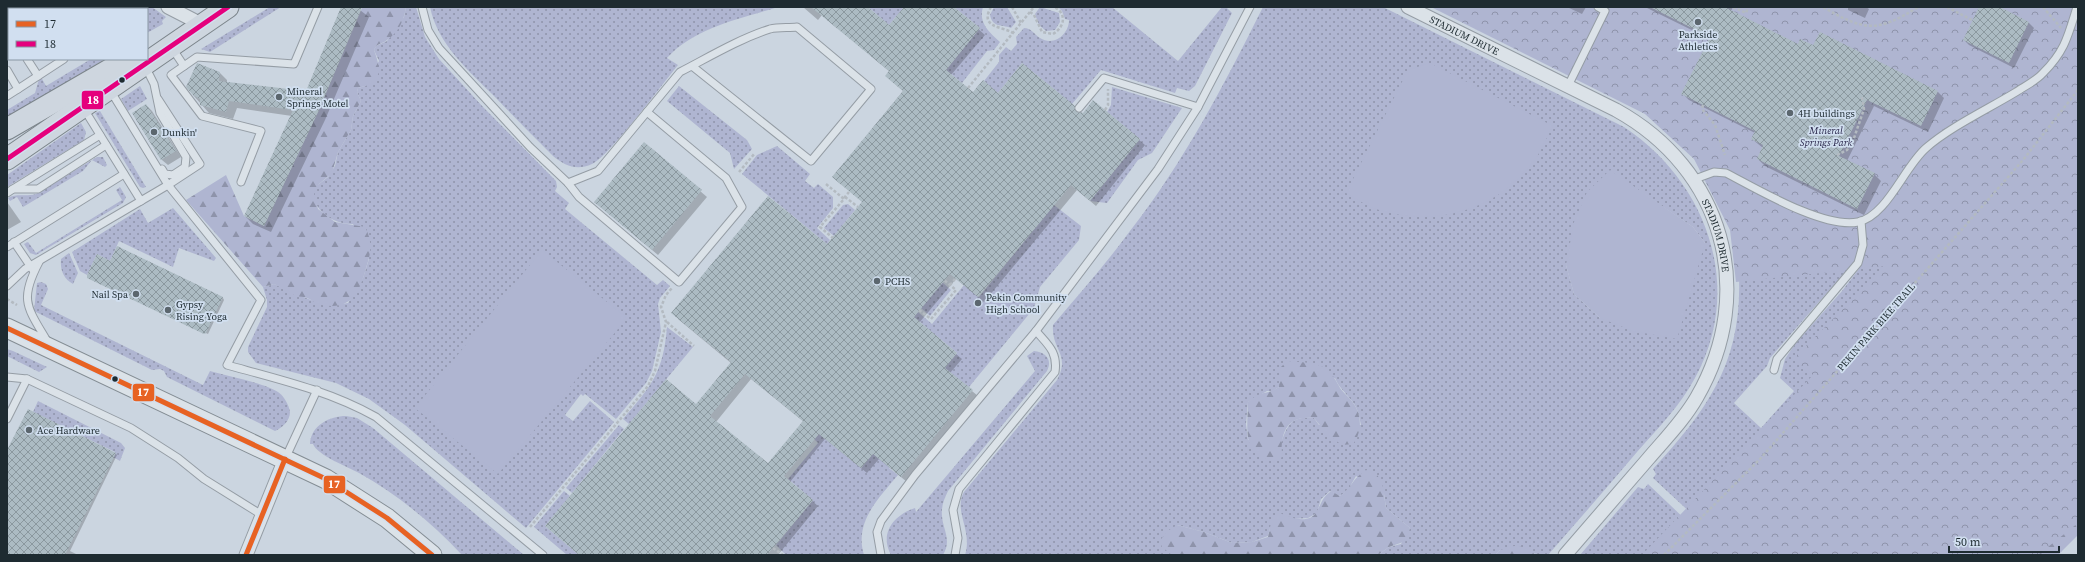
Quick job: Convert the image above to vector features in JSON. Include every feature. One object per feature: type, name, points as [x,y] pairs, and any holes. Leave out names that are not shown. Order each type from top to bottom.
[{"type":"main road","points":[[148,54],[225,7]]},
{"type":"main road","points":[[200,23],[228,7]]},
{"type":"main road","points":[[7,159],[78,99],[138,60]]},
{"type":"main road","points":[[7,129],[78,99]]},
{"type":"main road","points":[[7,324],[51,348]]},
{"type":"main road","points":[[7,328],[285,459],[342,488],[402,528],[432,555]]},
{"type":"street","points":[[168,7],[200,23]]},
{"type":"street","name":"STADIUM DRIVE","points":[[1416,9],[1642,124],[1675,154],[1695,179],[1712,212],[1722,239],[1725,254],[1726,308],[1721,341],[1703,387],[1689,409],[1565,555]]},
{"type":"street","points":[[246,555],[285,459]]},
{"type":"lane","points":[[241,182],[261,131],[202,116],[170,75],[197,57],[294,64],[318,7]]},
{"type":"lane","points":[[422,7],[428,30],[439,48],[525,141],[568,183],[579,197],[679,282],[742,207],[726,178],[647,112]]},
{"type":"lane","points":[[881,555],[877,532],[881,521],[915,475],[1036,331],[1158,169],[1198,106],[1250,7]]},
{"type":"lane","points":[[1568,86],[1605,11],[1598,7]]},
{"type":"lane","points":[[1695,179],[1714,172],[1726,173],[1824,219],[1847,223],[1868,219],[1877,211],[1910,165],[1926,148],[2042,75],[2064,49],[2077,7]]},
{"type":"lane","points":[[568,183],[598,172],[680,72],[692,66],[771,29],[798,27],[871,89],[811,161],[692,66]]},
{"type":"lane","points":[[169,42],[184,66]]},
{"type":"lane","points":[[28,60],[38,76]]},
{"type":"lane","points":[[7,96],[62,60]]},
{"type":"lane","points":[[136,134],[143,139],[165,174],[173,175],[185,167],[186,157],[160,113],[154,84],[142,60]]},
{"type":"lane","points":[[7,70],[18,89]]},
{"type":"lane","points":[[1079,108],[1104,78],[1198,106]]},
{"type":"lane","points":[[105,82],[168,185],[261,300],[227,365],[317,390],[357,406],[376,417],[542,555]]},
{"type":"lane","points":[[78,99],[141,201]]},
{"type":"lane","points":[[7,286],[15,277],[32,269],[40,262],[200,164],[158,99]]},
{"type":"lane","points":[[10,191],[100,135]]},
{"type":"lane","points":[[10,191],[38,189],[106,145]]},
{"type":"lane","points":[[7,246],[124,174]]},
{"type":"lane","points":[[1774,370],[1777,358],[1858,263],[1864,244],[1861,221]]},
{"type":"lane","points":[[14,242],[32,269],[28,290],[28,304],[31,317],[51,348]]},
{"type":"lane","points":[[956,555],[958,538],[953,510],[959,489],[1055,372],[1057,360],[1052,350],[1036,331]]},
{"type":"lane","points":[[7,377],[27,379],[131,428],[178,458],[204,479],[262,515]]},
{"type":"lane","points":[[7,419],[27,379]]},
{"type":"lane","points":[[285,459],[317,390]]},
{"type":"path","points":[[991,7],[987,17],[989,23],[996,28],[1007,29],[1013,33]]},
{"type":"path","points":[[1012,7],[1015,16],[1021,23]]},
{"type":"path","points":[[968,88],[1034,7]]},
{"type":"path","points":[[1030,12],[1034,15],[1042,32],[1053,34],[1060,30],[1063,18],[1062,12],[1054,7]]},
{"type":"path","points":[[1733,7],[1746,13],[1748,7]]},
{"type":"path","points":[[1823,7],[1856,24],[1875,27],[1889,23],[1918,7]]},
{"type":"path","points":[[1947,7],[1972,20]]},
{"type":"path","points":[[1105,110],[1108,105],[1107,87]]},
{"type":"path","name":"PEKIN PARK BIKE TRAIL","points":[[1664,555],[1760,459],[2023,160],[2078,90]]},
{"type":"path","points":[[1837,155],[1850,146],[1853,141],[1864,108],[1862,97]]},
{"type":"path","points":[[1703,105],[1702,109],[1716,129],[1725,155]]},
{"type":"path","points":[[739,172],[756,153]]},
{"type":"path","points":[[826,184],[858,207]]},
{"type":"path","points":[[832,238],[820,228],[849,192]]},
{"type":"path","points":[[950,285],[955,279]]},
{"type":"path","points":[[919,310],[932,319],[956,290],[944,280]]},
{"type":"path","points":[[530,527],[648,386],[656,371],[666,322],[661,307],[666,295],[672,287]]},
{"type":"path","points":[[7,299],[22,307]]},
{"type":"path","points":[[666,322],[694,346]]},
{"type":"path","points":[[773,548],[783,555]]},
{"type":"green space","points":[[121,7],[152,7],[166,17],[162,21],[163,24],[148,32],[148,8]]},
{"type":"green space","points":[[270,7],[281,7],[210,52],[201,49]]},
{"type":"green space","points":[[406,7],[416,7],[425,37],[439,59],[483,107],[556,181],[557,187],[555,191],[569,203],[565,209],[657,285],[663,280],[670,286],[660,298],[658,304],[661,332],[652,371],[646,383],[616,419],[585,394],[583,396],[581,394],[565,415],[573,421],[590,401],[614,422],[526,528],[405,425],[369,399],[336,383],[256,363],[248,352],[248,347],[267,307],[267,300],[263,287],[274,284],[310,300],[328,304],[338,304],[348,303],[363,278],[369,259],[353,224],[339,222],[332,219],[320,210],[314,198],[314,190],[328,177],[335,166],[338,152],[351,130],[353,116],[361,101],[357,92],[358,88],[365,86],[379,61],[374,50],[376,46],[387,41],[404,17]]},
{"type":"green space","points":[[406,7],[404,17],[398,29],[386,41],[376,46],[374,50],[379,68],[377,77],[368,85],[358,88],[357,92],[361,101],[353,116],[351,130],[338,152],[332,173],[319,184],[314,194],[318,209],[335,222],[365,227],[368,232],[370,243],[368,263],[356,293],[345,303],[338,306],[329,306],[315,303],[305,297],[294,295],[274,284],[263,287],[186,200],[226,175],[244,216],[264,226],[318,112],[362,8]]},
{"type":"green space","points":[[430,7],[778,7],[734,20],[704,31],[678,47],[667,58],[678,65],[622,135],[600,159],[587,166],[576,167],[567,165],[553,156],[465,67],[447,45],[440,33],[434,21]]},
{"type":"green space","points":[[868,7],[904,7],[889,25]]},
{"type":"green space","points":[[954,7],[983,7],[982,18],[984,23],[989,31],[1000,42],[994,50],[987,51],[962,83],[946,70],[980,28]]},
{"type":"green space","points":[[994,7],[1007,7],[1016,22],[1011,28],[995,24],[993,22],[990,15]]},
{"type":"green space","points":[[1040,7],[1059,13],[1060,22],[1055,30],[1046,31],[1039,25],[1035,14]]},
{"type":"green space","points":[[1058,7],[1112,7],[1178,61],[1222,7],[1226,7],[1232,13],[1195,86],[1189,91],[1177,88],[1175,93],[1101,70],[1072,104],[1022,63],[998,93],[984,81],[999,62],[999,55],[1006,47],[1011,51],[1017,44],[1016,37],[1024,28],[1031,30],[1040,38],[1045,40],[1050,41],[1060,38],[1066,30],[1069,20],[1065,19],[1062,11]]},
{"type":"green space","points":[[1263,7],[1383,7],[1624,127],[1653,150],[1677,177],[1696,207],[1709,239],[1716,273],[1717,308],[1710,343],[1695,378],[1683,398],[1548,555],[1500,550],[1495,555],[1378,555],[1389,547],[1401,544],[1410,528],[1386,508],[1384,494],[1356,476],[1348,490],[1340,496],[1330,491],[1321,499],[1317,513],[1308,518],[1294,519],[1270,528],[1268,536],[1252,542],[1232,543],[1204,532],[1177,525],[1172,555],[965,555],[967,537],[961,506],[961,499],[964,492],[1057,380],[1061,371],[1061,358],[1053,333],[1053,325],[1112,255],[1150,205],[1186,150],[1218,94]],"holes":[[[1610,171],[1693,227],[1705,243],[1600,318],[1574,294],[1566,265]],[[1335,378],[1356,406],[1361,425],[1319,425],[1314,418],[1301,418],[1292,422],[1286,430],[1281,443],[1248,440],[1246,424],[1248,402],[1267,391],[1273,391],[1279,387],[1280,380]]]},
{"type":"green space","name":"Mineral Springs Park","points":[[1431,7],[2078,7],[2078,523],[2038,555],[1642,555],[1813,375],[1793,359],[1886,266],[1736,282],[1730,230],[1694,159],[1645,114]]},
{"type":"green space","points":[[89,60],[103,60],[7,118],[7,110],[35,93],[41,77],[46,86]]},
{"type":"green space","points":[[1430,63],[1553,126],[1535,159],[1517,180],[1500,194],[1480,204],[1460,212],[1439,216],[1395,214],[1373,208],[1346,193],[1408,70]]},
{"type":"green space","points":[[2078,80],[1695,517],[1653,478],[1656,474],[1653,469],[1690,426],[1705,404],[1718,382],[1728,359],[1735,334],[1739,277],[1853,263],[1770,358],[1767,366],[1734,403],[1761,428],[1794,391],[1780,378],[1785,359],[1795,344],[1842,291],[1862,265]]},
{"type":"green space","points":[[140,86],[147,99],[128,111],[121,99]]},
{"type":"green space","points":[[679,86],[747,140],[752,149],[734,169],[730,153],[667,101]]},
{"type":"green space","points":[[1112,87],[1182,108],[1152,153],[1138,160],[1107,203],[1090,201],[1140,139],[1107,112],[1111,105]]},
{"type":"green space","points":[[100,111],[146,187],[140,187],[95,113]]},
{"type":"green space","points":[[81,123],[86,132],[84,140],[7,187],[7,175]]},
{"type":"green space","points":[[777,146],[810,174],[805,181],[814,188],[818,184],[833,197],[833,208],[817,228],[830,240],[827,244],[742,174],[757,155]]},
{"type":"green space","points":[[97,157],[103,157],[107,165],[105,167],[92,160]]},
{"type":"green space","points":[[92,160],[83,171],[23,207],[17,197],[10,201],[8,198],[36,194]]},
{"type":"green space","points":[[1610,170],[1693,227],[1705,243],[1677,339],[1633,331],[1600,318],[1574,294],[1566,265],[1574,222],[1587,192]]},
{"type":"green space","points":[[120,187],[126,197],[123,203],[36,255],[30,253],[24,244],[28,242],[36,253],[122,200],[116,190]]},
{"type":"green space","points":[[848,204],[855,210],[834,236],[824,228],[843,205]]},
{"type":"green space","points":[[1054,205],[1081,226],[1079,240],[1040,287],[1034,308],[969,387],[932,383],[957,353],[914,317],[918,312],[932,324],[964,285],[979,297]]},
{"type":"green space","points":[[173,208],[216,258],[214,261],[179,248],[173,267],[119,241],[110,261],[97,254],[87,275],[80,271],[72,252],[140,209],[148,223]]},
{"type":"green space","points":[[542,250],[627,318],[498,474],[415,408]]},
{"type":"green space","points":[[69,253],[78,273],[73,284],[65,277],[61,266],[61,259]]},
{"type":"green space","points":[[41,282],[46,284],[48,289],[41,305],[203,385],[210,371],[255,383],[278,392],[284,398],[290,412],[287,421],[283,426],[275,431],[167,377],[164,371],[160,369],[152,370],[34,311],[37,283]]},
{"type":"green space","points":[[942,282],[951,290],[930,316],[921,308]]},
{"type":"green space","points":[[667,327],[693,347],[629,424],[623,419],[642,397],[654,378],[663,356]]},
{"type":"green space","points":[[7,349],[47,367],[39,372],[7,356]]},
{"type":"green space","points":[[1034,351],[1042,353],[1047,357],[1049,367],[1047,371],[948,491],[942,509],[947,540],[946,550],[943,555],[891,555],[887,539],[888,532],[895,520],[907,511],[915,508],[916,512],[1035,371],[1027,356]]},
{"type":"green space","points":[[1287,361],[1322,366],[1331,373],[1341,390],[1355,405],[1359,416],[1360,428],[1353,444],[1342,445],[1328,435],[1314,418],[1305,418],[1297,419],[1291,422],[1287,427],[1282,440],[1282,457],[1277,460],[1265,459],[1257,455],[1252,448],[1247,431],[1248,402],[1261,394],[1279,387],[1280,368]]},
{"type":"green space","points":[[38,401],[121,443],[125,448],[120,461],[113,457],[115,452],[33,412]]},
{"type":"green space","points":[[340,416],[357,418],[373,428],[524,555],[462,555],[414,510],[387,490],[359,473],[326,456],[313,444],[310,444],[311,437],[322,423]]},
{"type":"green space","points":[[619,425],[624,429],[572,493],[566,488]]},
{"type":"green space","points":[[819,434],[861,468],[886,438],[903,451],[889,468],[898,475],[876,502],[865,522],[862,532],[864,555],[786,555],[776,545],[813,500],[788,479],[818,443],[814,439]]},
{"type":"green space","points":[[1366,470],[1377,475],[1382,482],[1386,508],[1410,528],[1406,541],[1389,547],[1378,555],[1172,555],[1162,547],[1160,541],[1166,532],[1177,525],[1204,532],[1232,543],[1252,542],[1268,537],[1272,518],[1280,513],[1289,517],[1300,519],[1310,518],[1314,515],[1324,498],[1331,491],[1340,496],[1358,476]]},
{"type":"green space","points":[[1648,484],[1689,523],[1657,555],[1580,555],[1638,487],[1644,489]]},
{"type":"green space","points":[[564,491],[570,496],[545,526],[579,555],[567,555],[534,527]]},
{"type":"green space","points":[[2078,514],[2078,535],[2058,555],[2026,555]]},
{"type":"green space","points":[[1514,546],[1529,548],[1535,555],[1495,555],[1500,550]]},
{"type":"building","points":[[341,7],[362,7],[318,112],[264,226],[244,216],[293,110],[229,101],[226,112],[200,105],[200,99],[193,95],[186,87],[197,63],[220,72],[219,81],[306,91]]},
{"type":"building","name":"PCHS","points":[[811,7],[868,7],[889,25],[904,7],[954,7],[980,28],[946,70],[973,92],[983,80],[998,93],[1022,63],[1075,106],[1076,112],[1083,113],[1093,100],[1140,139],[1090,201],[1071,185],[978,297],[950,274],[914,317],[957,353],[945,368],[973,390],[901,477],[873,454],[861,468],[819,434],[784,476],[813,500],[767,555],[579,555],[545,526],[666,379],[696,404],[731,362],[671,313],[768,196],[827,244],[862,202],[832,177],[903,91],[885,76],[889,71]],"holes":[[[745,374],[803,421],[768,463],[710,416]]]},
{"type":"building","name":"4H buildings","points":[[1650,7],[1725,7],[1798,44],[1800,39],[1813,45],[1820,32],[1938,91],[1921,126],[1867,100],[1839,156],[1875,173],[1857,209],[1757,159],[1763,145],[1751,139],[1755,131],[1681,94],[1710,37]]},
{"type":"building","points":[[1979,7],[2000,7],[2029,22],[2009,63],[1963,40]]},
{"type":"building","points":[[146,104],[176,151],[161,160],[132,113]]},
{"type":"building","points":[[644,142],[702,190],[652,250],[594,202]]},
{"type":"building","points":[[117,246],[223,297],[206,333],[204,334],[87,278],[97,254],[110,261]]},
{"type":"building","points":[[28,409],[116,453],[65,555],[7,555],[7,450]]},
{"type":"transit line","name":"18","points":[[7,159],[228,7]]},
{"type":"transit line","name":"17","points":[[7,328],[326,479],[387,518],[432,555]]},
{"type":"transit line","name":"17","points":[[246,555],[285,459]]},
{"type":"place","name":"Parkside Athletics","points":[[1698,22]]},
{"type":"place","name":"Mineral Springs Motel","points":[[279,97]]},
{"type":"place","name":"4H buildings","points":[[1790,113]]},
{"type":"place","name":"Dunkin'","points":[[154,132]]},
{"type":"place","name":"PCHS","points":[[877,281]]},
{"type":"place","name":"Nail Spa","points":[[136,294]]},
{"type":"place","name":"Pekin Community High School","points":[[978,303]]},
{"type":"place","name":"Gypsy Rising Yoga","points":[[168,310]]},
{"type":"place","name":"Ace Hardware","points":[[29,430]]}]
